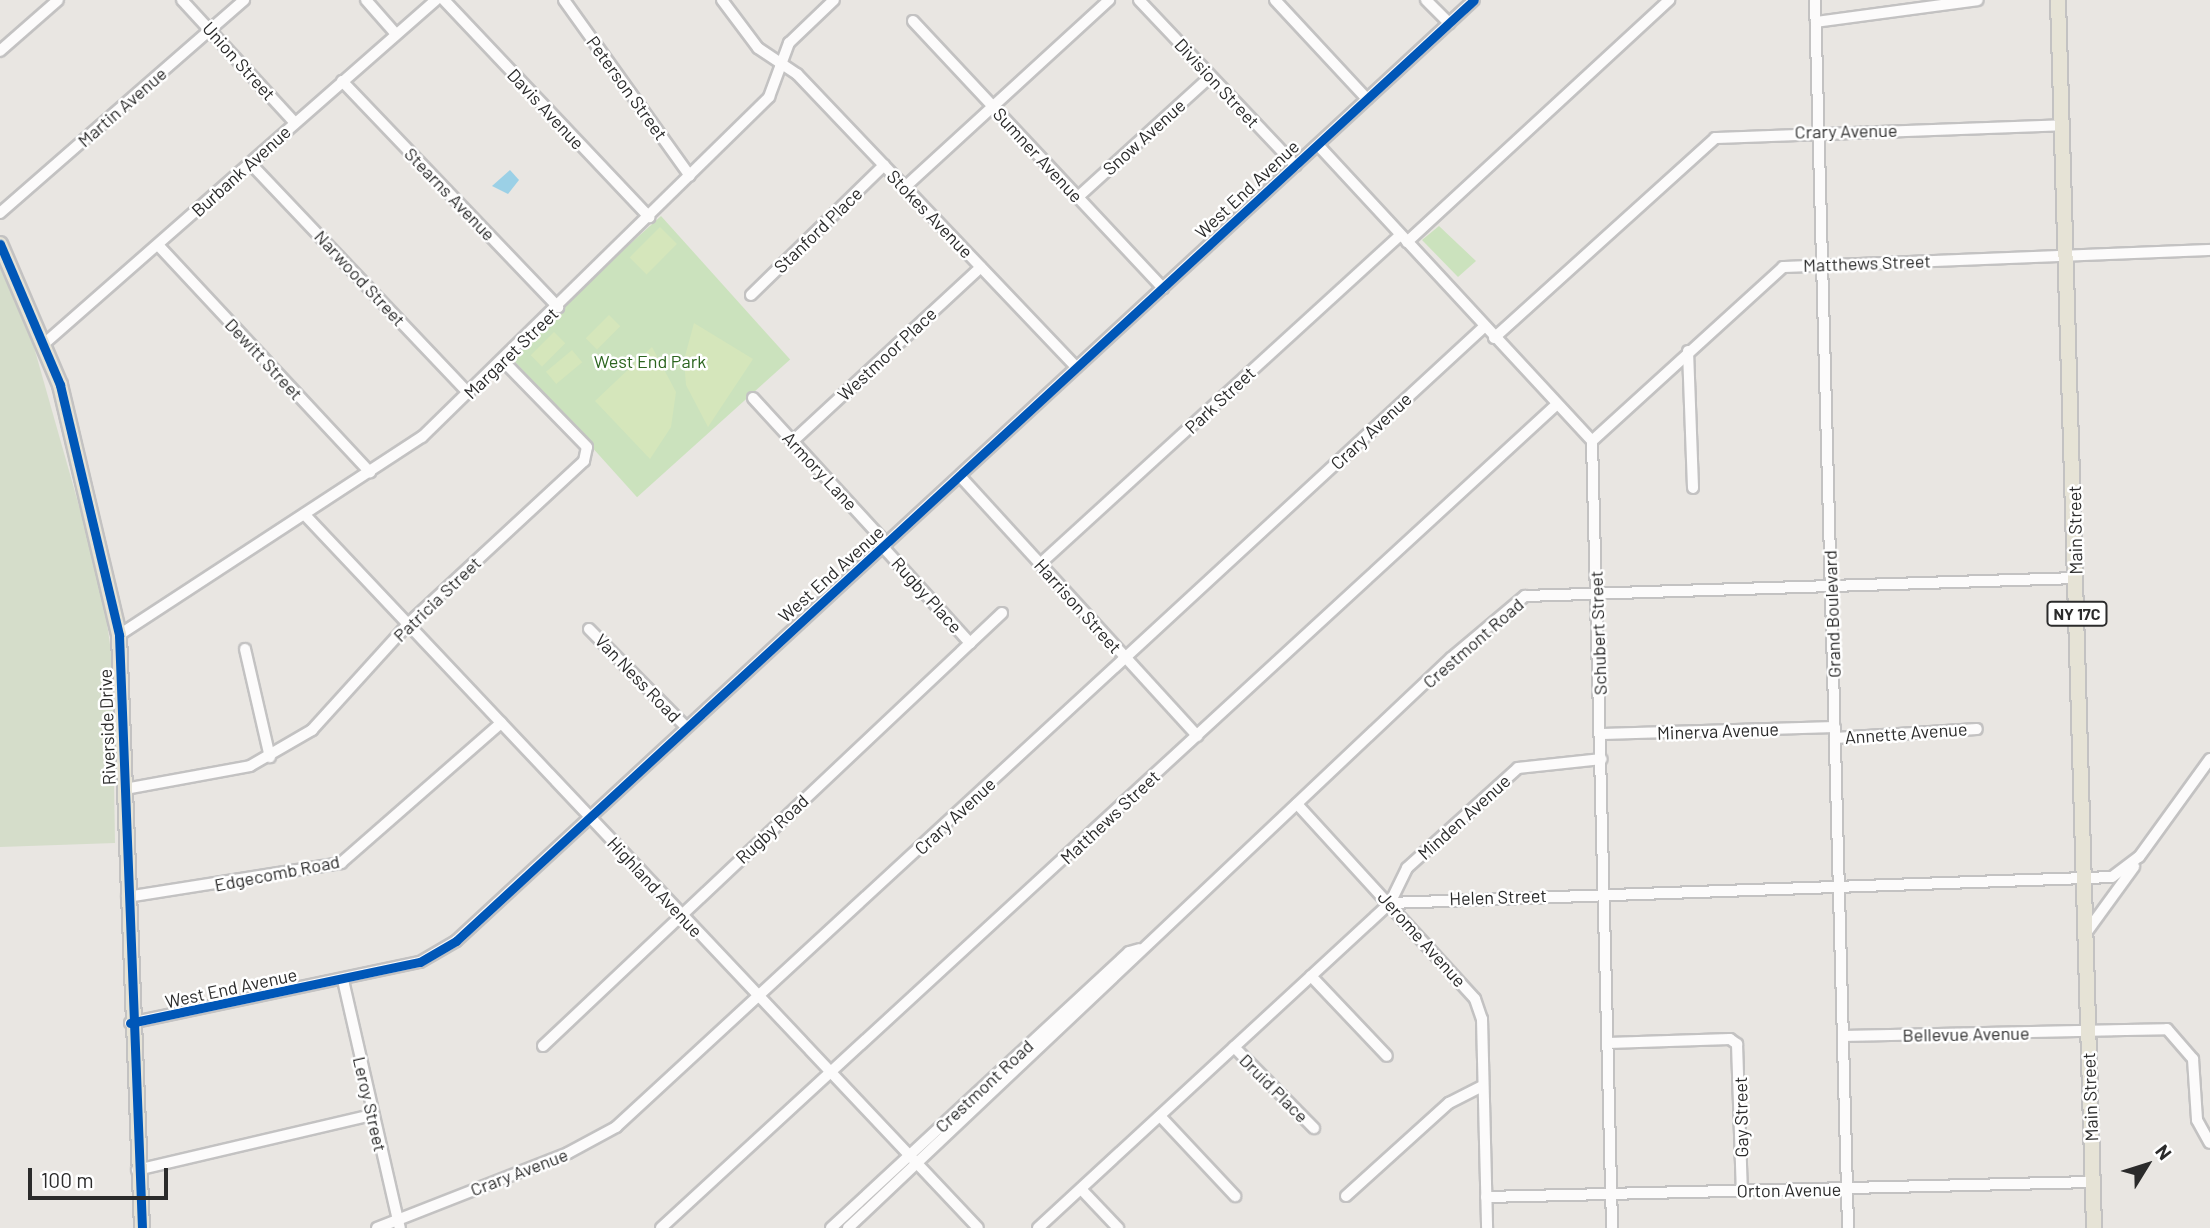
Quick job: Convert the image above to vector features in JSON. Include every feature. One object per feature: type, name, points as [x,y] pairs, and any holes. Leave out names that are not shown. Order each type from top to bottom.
[{"type":"main road","name":"Main Street","points":[[2058,0],[2064,125],[2094,1228]]},
{"type":"main road","name":"Riverside Drive","points":[[0,244],[45,343],[119,635],[130,1023],[142,1228]]},
{"type":"street","points":[[0,51],[58,0]]},
{"type":"street","name":"Union Street","points":[[182,0],[295,123]]},
{"type":"street","name":"Martin Avenue","points":[[0,214],[244,0]]},
{"type":"street","points":[[366,0],[395,33]]},
{"type":"street","name":"Burbank Avenue","points":[[45,343],[395,33],[436,0]]},
{"type":"street","name":"Davis Avenue","points":[[444,0],[649,217]]},
{"type":"street","name":"Peterson Street","points":[[564,0],[690,176]]},
{"type":"street","name":"Stokes Avenue","points":[[722,0],[758,48],[782,64],[884,165],[1076,367]]},
{"type":"street","name":"Margaret Street","points":[[119,635],[370,472],[469,394],[769,97],[789,43],[834,0]]},
{"type":"street","points":[[905,187],[1109,0]]},
{"type":"street","name":"Division Street","points":[[1139,0],[1296,166]]},
{"type":"street","points":[[1275,0],[1367,99]]},
{"type":"street","points":[[1426,0],[1449,23]]},
{"type":"street","name":"West End Avenue","points":[[130,1023],[343,980],[441,952],[960,477],[1474,0]]},
{"type":"street","name":"Park Street","points":[[1040,565],[1669,0]]},
{"type":"street","name":"Grand Boulevard","points":[[1815,0],[1848,1228]]},
{"type":"street","points":[[1816,22],[1978,0]]},
{"type":"street","name":"Sumner Avenue","points":[[913,22],[1163,288]]},
{"type":"street","name":"Snow Avenue","points":[[1078,197],[1210,77]]},
{"type":"street","name":"Stearns Avenue","points":[[342,81],[558,307]]},
{"type":"street","name":"Crary Avenue","points":[[1494,338],[1707,143],[1755,133],[2064,125]]},
{"type":"street","points":[[1318,145],[1592,441]]},
{"type":"street","name":"Narwood Street","points":[[250,163],[469,394]]},
{"type":"street","name":"Stanford Place","points":[[751,295],[884,165]]},
{"type":"street","name":"Dewitt Street","points":[[158,245],[370,472]]},
{"type":"street","name":"Matthews Street","points":[[1592,441],[1777,270],[1822,264],[2210,250]]},
{"type":"street","name":"Westmoor Place","points":[[793,441],[981,267]]},
{"type":"street","name":"Crary Avenue","points":[[377,1228],[399,1224],[592,1142],[759,997],[1484,327]]},
{"type":"street","points":[[1688,351],[1693,488]]},
{"type":"street","name":"Patricia Street","points":[[125,789],[229,772],[270,757],[334,712],[408,624],[589,456],[503,361]]},
{"type":"street","name":"Armory Lane","points":[[753,398],[885,546]]},
{"type":"street","name":"Matthews Street","points":[[661,1228],[832,1074],[1557,404]]},
{"type":"street","name":"Schubert Street","points":[[1592,441],[1602,734],[1612,1228]]},
{"type":"street","name":"Harrison Street","points":[[960,477],[1197,736]]},
{"type":"street","name":"Highland Avenue","points":[[305,514],[978,1228]]},
{"type":"street","name":"Rugby Place","points":[[885,546],[970,643]]},
{"type":"street","name":"Crestmont Road","points":[[848,1228],[1140,949],[1518,600],[1596,593],[2076,578]]},
{"type":"street","name":"Rugby Road","points":[[543,1046],[1002,613]]},
{"type":"street","name":"Van Ness Road","points":[[590,629],[686,727]]},
{"type":"street","points":[[245,649],[270,757]]},
{"type":"street","name":"Edgecomb Road","points":[[127,897],[341,863],[501,723]]},
{"type":"street","name":"Annette Avenue","points":[[1835,733],[1977,729]]},
{"type":"street","name":"Minerva Avenue","points":[[1602,734],[1835,733]]},
{"type":"street","points":[[2086,933],[2210,759]]},
{"type":"street","name":"Minden Avenue","points":[[1390,904],[1407,869],[1518,768],[1602,760]]},
{"type":"street","name":"Jerome Avenue","points":[[1297,804],[1475,999],[1482,1019],[1487,1228]]},
{"type":"street","name":"Helen Street","points":[[1390,904],[1606,894],[2085,881],[2118,875],[2139,857]]},
{"type":"street","points":[[1038,1228],[1390,904]]},
{"type":"street","name":"Crestmont Road","points":[[831,1228],[1129,952],[1140,949]]},
{"type":"street","points":[[1311,976],[1387,1056]]},
{"type":"street","name":"Leroy Street","points":[[343,980],[399,1224]]},
{"type":"street","name":"Bellevue Avenue","points":[[1843,1036],[2167,1030],[2196,1068],[2197,1119],[2210,1143]]},
{"type":"street","name":"Gay Street","points":[[1608,1044],[1730,1039],[1737,1044],[1742,1191]]},
{"type":"street","name":"Druid Place","points":[[1234,1047],[1314,1128]]},
{"type":"street","points":[[1346,1196],[1449,1103],[1483,1086]]},
{"type":"street","points":[[137,1170],[372,1115]]},
{"type":"street","points":[[1160,1116],[1235,1196]]},
{"type":"street","name":"Orton Avenue","points":[[1486,1197],[2092,1182]]},
{"type":"street","points":[[1081,1189],[1118,1228]]},
{"type":"green space","name":"West End Park","points":[[661,216],[790,359],[637,497],[508,354]]},
{"type":"green space","points":[[1439,226],[1476,261],[1458,277],[1422,240]]},
{"type":"green space","points":[[660,227],[677,244],[647,274],[630,257]]},
{"type":"green space","points":[[0,268],[28,326],[102,587],[112,659],[115,843],[0,847]]},
{"type":"green space","points":[[609,315],[620,326],[597,350],[586,338]]},
{"type":"green space","points":[[694,323],[753,359],[708,427],[686,385],[684,360]]},
{"type":"green space","points":[[554,332],[565,343],[542,367],[531,355]]},
{"type":"green space","points":[[652,347],[676,392],[671,427],[650,459],[595,401]]},
{"type":"green space","points":[[572,350],[582,362],[556,384],[546,372]]},
{"type":"water","points":[[510,170],[519,180],[508,194],[492,186]]},
{"type":"cycle path","points":[[130,1023],[420,962],[456,941],[1474,0]]},
{"type":"cycle path","points":[[0,244],[60,385],[119,635],[142,1228]]}]
